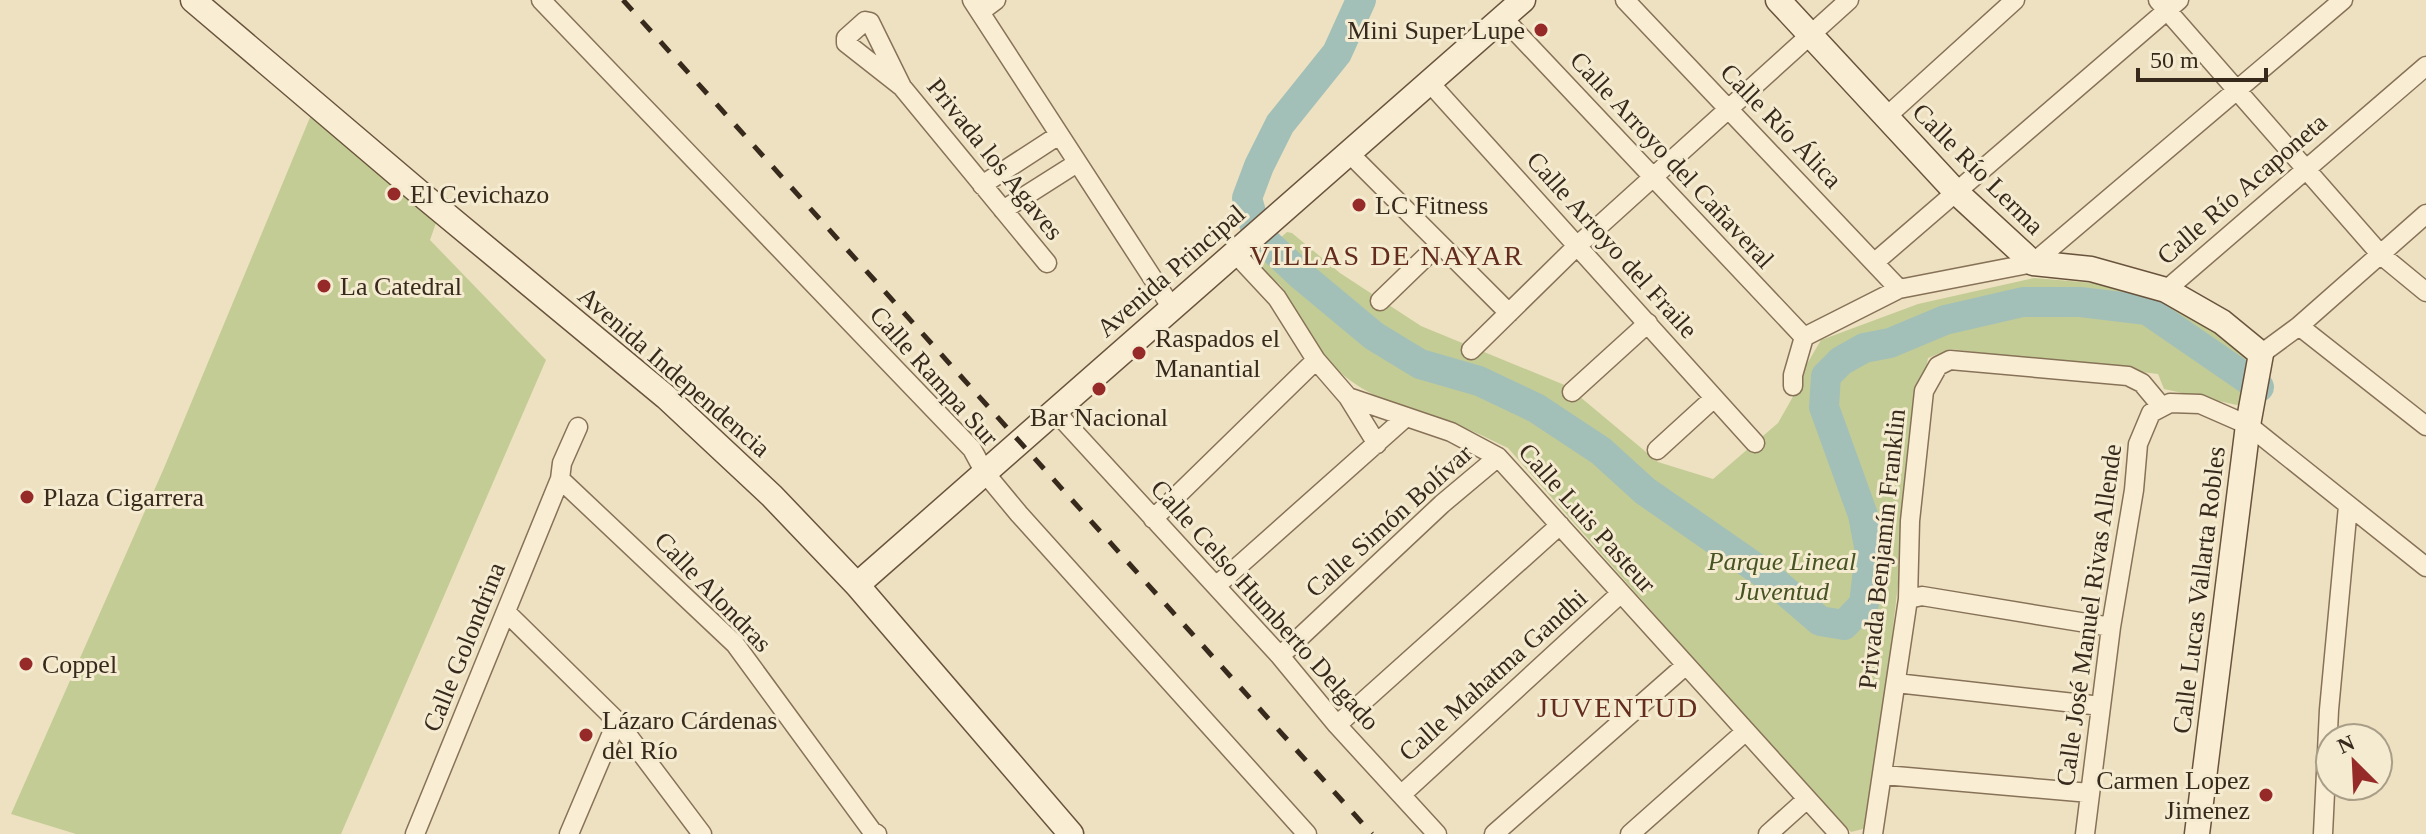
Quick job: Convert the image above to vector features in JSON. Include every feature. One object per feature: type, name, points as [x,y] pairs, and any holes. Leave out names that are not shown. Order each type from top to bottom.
[{"type":"street","name":"Avenida Independencia","points":[[193,0],[666,397],[772,496],[857,585],[1071,834]]},
{"type":"street","name":"Calle Rampa Sur","points":[[541,0],[972,449],[985,473],[1307,834]]},
{"type":"street","points":[[996,0],[976,6],[1172,308]]},
{"type":"street","name":"Avenida Principal","points":[[857,585],[1523,0]]},
{"type":"street","name":"Calle Río Álica","points":[[1625,0],[1899,289]]},
{"type":"street","name":"Calle Río Lerma","points":[[1778,0],[1956,192],[2033,263],[2091,269],[2166,290],[2222,322],[2261,354]]},
{"type":"street","points":[[1471,350],[1578,245],[1849,0]]},
{"type":"street","points":[[1886,117],[2015,0]]},
{"type":"street","points":[[1793,386],[1793,375],[1804,337],[1899,289],[2033,263],[2343,0]]},
{"type":"street","points":[[1875,262],[2168,4],[2237,91],[2381,255],[2426,292]]},
{"type":"street","name":"Calle Arroyo del Cañaveral","points":[[1503,18],[1804,337]]},
{"type":"street","name":"Calle Río Acaponeta","points":[[2166,290],[2426,66]]},
{"type":"street","name":"Calle Arroyo del Fraile","points":[[1429,82],[1755,443]]},
{"type":"street","name":"Privada los Agaves","points":[[902,87],[1047,263]]},
{"type":"street","points":[[982,185],[1059,135]]},
{"type":"street","points":[[1349,153],[1509,313]]},
{"type":"street","points":[[1003,210],[1077,163]]},
{"type":"street","points":[[2261,354],[2299,326],[2426,214]]},
{"type":"street","points":[[1380,301],[1439,244]]},
{"type":"street","points":[[1238,250],[1277,298],[1316,360],[1348,397],[1377,444]]},
{"type":"street","points":[[1572,392],[1648,323]]},
{"type":"street","points":[[2299,326],[2426,426]]},
{"type":"street","name":"Calle Lucas Vallarta Robles","points":[[2197,834],[2248,425],[2261,354]]},
{"type":"street","points":[[1153,519],[1316,360]]},
{"type":"street","name":"Privada Benjamín Franklin","points":[[1873,834],[1908,599],[1910,521],[1924,391],[1938,366],[1950,360],[2128,376],[2142,383],[2162,407]]},
{"type":"street","name":"Calle Luis Pasteur","points":[[1348,397],[1451,432],[1498,457],[1839,834]]},
{"type":"street","points":[[1657,450],[1714,398]]},
{"type":"street","points":[[2162,407],[2170,403],[2200,404],[2248,425],[2426,567]]},
{"type":"street","name":"Calle José Manuel Rivas Allende","points":[[2085,834],[2138,444],[2151,413],[2162,407]]},
{"type":"street","name":"Calle Celso Humberto Delgado","points":[[1054,410],[1280,656],[1337,725],[1437,834]]},
{"type":"street","points":[[1216,586],[1406,417]]},
{"type":"street","name":"Calle Golondrina","points":[[415,834],[507,613],[578,427]]},
{"type":"street","name":"Calle Simón Bolívar","points":[[1280,656],[1442,504],[1498,457]]},
{"type":"street","name":"Calle Alondras","points":[[560,479],[735,644],[873,833]]},
{"type":"street","points":[[2323,834],[2329,710],[2348,506]]},
{"type":"street","points":[[1337,725],[1560,525]]},
{"type":"street","name":"Calle Mahatma Gandhi","points":[[1401,795],[1621,593]]},
{"type":"street","points":[[1908,599],[1922,596],[2111,627]]},
{"type":"street","points":[[507,613],[617,721],[702,834]]},
{"type":"street","points":[[1494,834],[1686,665]]},
{"type":"street","points":[[1896,683],[2101,706]]},
{"type":"street","points":[[569,834],[617,721]]},
{"type":"street","points":[[1630,834],[1746,731]]},
{"type":"street","points":[[1884,775],[2090,793]]},
{"type":"street","points":[[1768,834],[1807,799]]},
{"type":"green space","points":[[311,115],[436,223],[430,240],[546,360],[341,834],[76,834],[11,814],[164,468]]},
{"type":"green space","name":"Parque Lineal Juventud","points":[[1287,232],[1340,273],[1421,326],[1567,386],[1658,462],[1713,479],[1778,423],[1821,340],[1918,304],[2034,278],[2094,283],[2171,306],[2257,353],[2246,407],[2164,389],[2158,374],[1950,349],[1928,358],[1915,435],[1871,821],[1867,828],[1851,832],[1508,448],[1463,427],[1374,395],[1344,376],[1331,363],[1311,337],[1284,290],[1265,273],[1260,264],[1258,258]]},
{"type":"waterway","points":[[1361,0],[1337,53],[1280,124],[1259,166],[1247,198],[1257,234],[1374,336],[1420,364],[1479,381],[1536,408],[1601,451],[1645,491],[1769,577],[1820,621],[1844,625],[1864,604],[1870,552],[1863,515],[1824,407],[1826,376],[1841,361],[1864,348],[1890,343],[1945,320],[2023,302],[2080,302],[2147,310],[2259,387]]},
{"type":"railway","points":[[623,0],[1372,834]]},
{"type":"place","name":"Mini Super Lupe","points":[[1541,30]]},
{"type":"place","name":"El Cevichazo","points":[[394,194]]},
{"type":"place","name":"LC Fitness","points":[[1359,205]]},
{"type":"place","name":"La Catedral","points":[[324,286]]},
{"type":"place","name":"Raspados el Manantial","points":[[1139,353]]},
{"type":"place","name":"Bar Nacional","points":[[1099,389]]},
{"type":"place","name":"Plaza Cigarrera","points":[[27,497]]},
{"type":"place","name":"Coppel","points":[[26,664]]},
{"type":"place","name":"Lázaro Cárdenas del Río","points":[[586,735]]},
{"type":"place","name":"Carmen Lopez Jimenez","points":[[2266,795]]},
{"type":"district","name":"VILLAS DE NAYAR","points":[[1387,255]]},
{"type":"district","name":"JUVENTUD","points":[[1618,707]]}]
